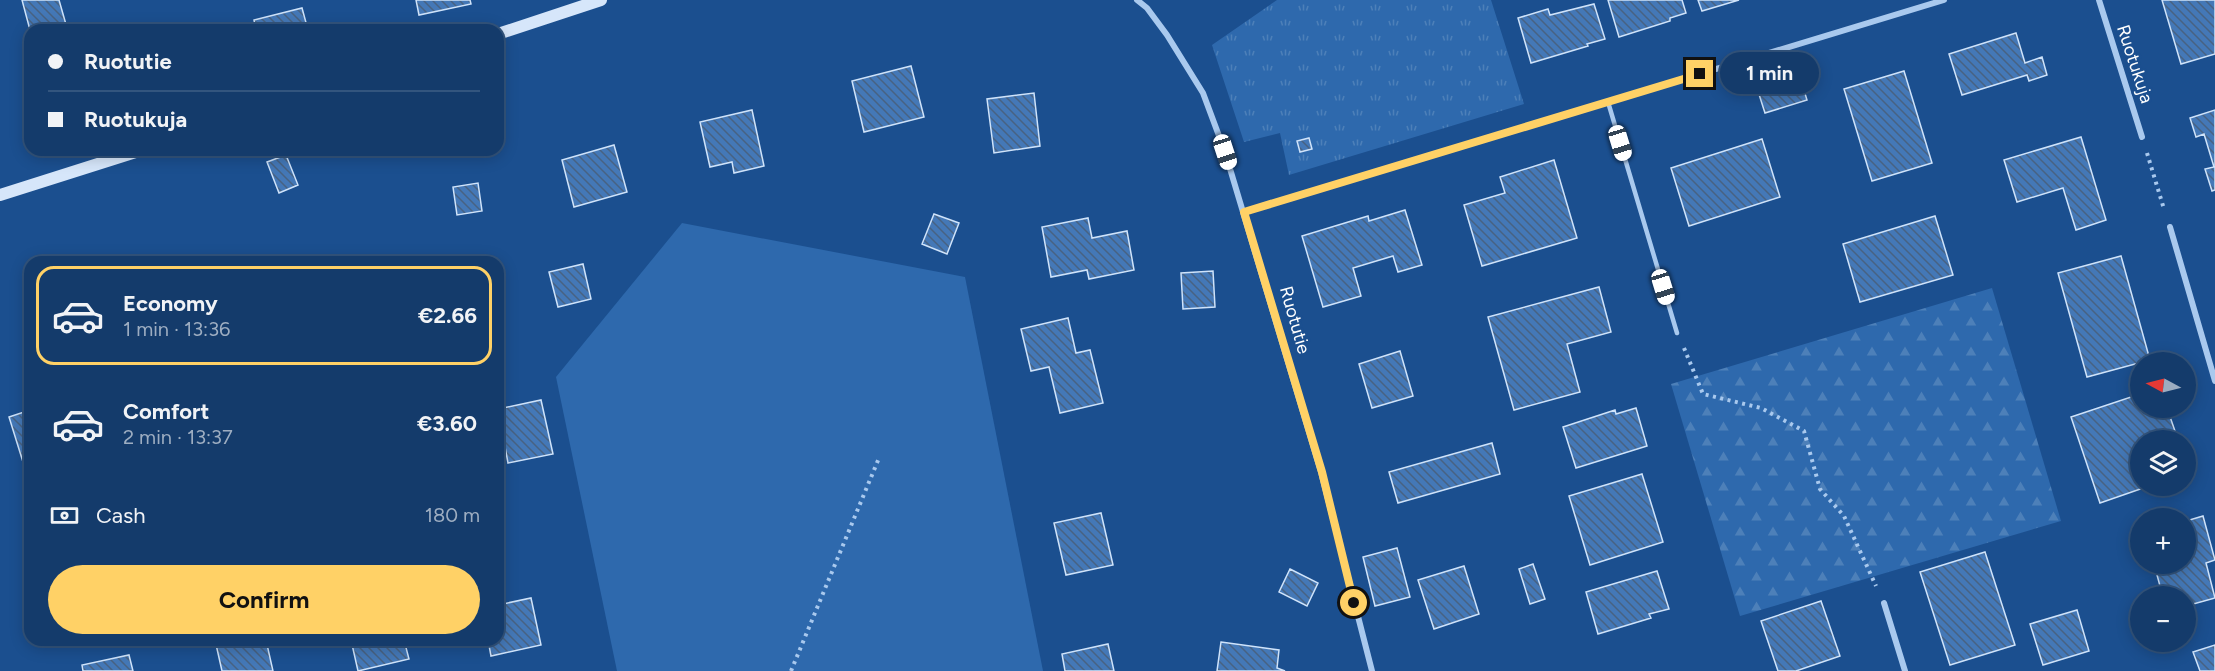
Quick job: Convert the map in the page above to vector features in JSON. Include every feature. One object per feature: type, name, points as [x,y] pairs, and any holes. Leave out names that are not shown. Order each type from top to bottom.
[{"type":"street","points":[[504,32],[601,0]]},
{"type":"street","name":"Ruotutie","points":[[1137,0],[1147,8],[1167,35],[1203,93],[1244,212],[1322,472],[1372,671]]},
{"type":"street","points":[[1244,212],[1944,0]]},
{"type":"street","name":"Ruotukuja","points":[[2099,0],[2142,137]]},
{"type":"street","points":[[0,195],[123,156]]},
{"type":"street","points":[[2170,227],[2215,381]]},
{"type":"street","points":[[1884,603],[1905,671]]},
{"type":"lane","points":[[1608,102],[1677,333]]},
{"type":"path","points":[[2142,137],[2170,227]]},
{"type":"path","points":[[1677,333],[1703,394],[1761,408],[1804,431],[1820,489],[1844,516],[1884,603]]},
{"type":"path","points":[[791,671],[879,458]]},
{"type":"green space","points":[[1277,0],[1491,0],[1524,104],[1289,175],[1280,133],[1244,142],[1212,45]]},
{"type":"green space","points":[[682,223],[965,277],[1043,671],[617,671],[556,377]]},
{"type":"green space","points":[[1992,288],[2061,521],[1740,616],[1671,384]]},
{"type":"building","points":[[22,0],[59,0],[66,24],[28,24]]},
{"type":"building","points":[[416,0],[470,0],[471,4],[419,15]]},
{"type":"building","points":[[1608,0],[1682,0],[1686,13],[1670,18],[1670,21],[1619,37]]},
{"type":"building","points":[[1698,0],[1739,0],[1702,11]]},
{"type":"building","points":[[2162,0],[2215,0],[2215,54],[2181,64]]},
{"type":"building","points":[[1594,4],[1605,39],[1531,63],[1518,18],[1548,9],[1550,15]]},
{"type":"building","points":[[302,8],[306,24],[255,24],[254,20]]},
{"type":"building","points":[[2016,33],[2025,63],[2042,57],[2047,75],[2029,81],[2027,75],[1962,95],[1949,54]]},
{"type":"building","points":[[911,66],[924,117],[864,132],[852,81]]},
{"type":"building","points":[[1798,71],[1807,100],[1765,113],[1756,85]]},
{"type":"building","points":[[1904,71],[1932,163],[1872,181],[1844,89]]},
{"type":"building","points":[[1034,93],[1040,146],[994,153],[987,99]]},
{"type":"building","points":[[752,110],[764,166],[734,173],[732,162],[710,167],[700,122]]},
{"type":"building","points":[[2215,110],[2215,190],[2212,191],[2205,169],[2214,167],[2204,134],[2196,137],[2190,118]]},
{"type":"building","points":[[2081,137],[2106,220],[2076,230],[2063,188],[2017,202],[2004,160]]},
{"type":"building","points":[[1309,138],[1312,149],[1300,152],[1297,141]]},
{"type":"building","points":[[1762,139],[1780,197],[1689,226],[1671,168]]},
{"type":"building","points":[[614,145],[627,192],[574,207],[562,160]]},
{"type":"building","points":[[286,156],[298,185],[279,193],[267,162]]},
{"type":"building","points":[[1554,160],[1577,238],[1482,266],[1464,205],[1505,193],[1500,177]]},
{"type":"building","points":[[478,183],[482,211],[457,215],[453,187]]},
{"type":"building","points":[[1405,210],[1422,265],[1398,272],[1393,256],[1353,268],[1361,296],[1323,307],[1302,236],[1368,216],[1369,221]]},
{"type":"building","points":[[934,214],[959,223],[947,254],[922,244]]},
{"type":"building","points":[[1935,216],[1953,275],[1860,302],[1843,244]]},
{"type":"building","points":[[1088,218],[1092,238],[1127,231],[1134,270],[1089,279],[1087,270],[1051,277],[1042,227]]},
{"type":"building","points":[[2121,256],[2148,352],[2130,352],[2130,365],[2087,377],[2058,273]]},
{"type":"building","points":[[583,264],[591,299],[558,307],[549,272]]},
{"type":"building","points":[[1213,271],[1215,307],[1183,309],[1181,273]]},
{"type":"building","points":[[1599,287],[1611,332],[1567,344],[1580,392],[1514,410],[1488,317]]},
{"type":"building","points":[[1068,318],[1076,353],[1090,350],[1103,403],[1060,413],[1049,367],[1031,371],[1021,329]]},
{"type":"building","points":[[1400,351],[1413,396],[1372,408],[1359,364]]},
{"type":"building","points":[[2130,397],[2130,418],[2170,418],[2175,430],[2130,430],[2130,493],[2100,503],[2071,417]]},
{"type":"building","points":[[541,400],[553,454],[508,463],[504,441],[504,408]]},
{"type":"building","points":[[1636,408],[1647,446],[1576,468],[1563,427],[1615,410],[1616,414]]},
{"type":"building","points":[[24,412],[24,462],[23,462],[9,417]]},
{"type":"building","points":[[1492,443],[1500,474],[1398,503],[1389,472]]},
{"type":"building","points":[[1642,474],[1663,542],[1590,565],[1569,496]]},
{"type":"building","points":[[1101,513],[1113,565],[1066,575],[1054,523]]},
{"type":"building","points":[[2203,516],[2215,560],[2206,563],[2215,598],[2196,603],[2196,586],[2160,586],[2157,574],[2196,574],[2196,518]]},
{"type":"building","points":[[1397,548],[1410,597],[1375,606],[1363,557]]},
{"type":"building","points":[[1985,552],[2015,645],[1950,665],[1920,572]]},
{"type":"building","points":[[1533,564],[1545,599],[1530,604],[1519,569]]},
{"type":"building","points":[[1464,566],[1479,614],[1434,629],[1418,580]]},
{"type":"building","points":[[1290,569],[1318,583],[1307,606],[1279,592]]},
{"type":"building","points":[[1657,571],[1669,609],[1649,614],[1651,618],[1598,634],[1586,592]]},
{"type":"building","points":[[531,598],[541,645],[491,656],[489,646],[504,646],[504,604]]},
{"type":"building","points":[[1821,601],[1840,656],[1796,671],[1778,671],[1761,621]]},
{"type":"building","points":[[2077,610],[2089,651],[2043,665],[2030,624]]},
{"type":"building","points":[[1221,642],[1279,650],[1277,668],[1285,671],[1217,671]]},
{"type":"building","points":[[1108,644],[1114,671],[1065,671],[1062,654]]},
{"type":"building","points":[[2215,645],[2215,671],[2200,671],[2193,652]]},
{"type":"building","points":[[216,646],[267,646],[273,671],[222,671]]},
{"type":"building","points":[[352,646],[406,646],[409,659],[358,671]]},
{"type":"building","points":[[129,655],[133,671],[83,671],[82,665]]},
{"type":"route","points":[[1354,603],[1322,472],[1244,212],[1700,74]]}]
